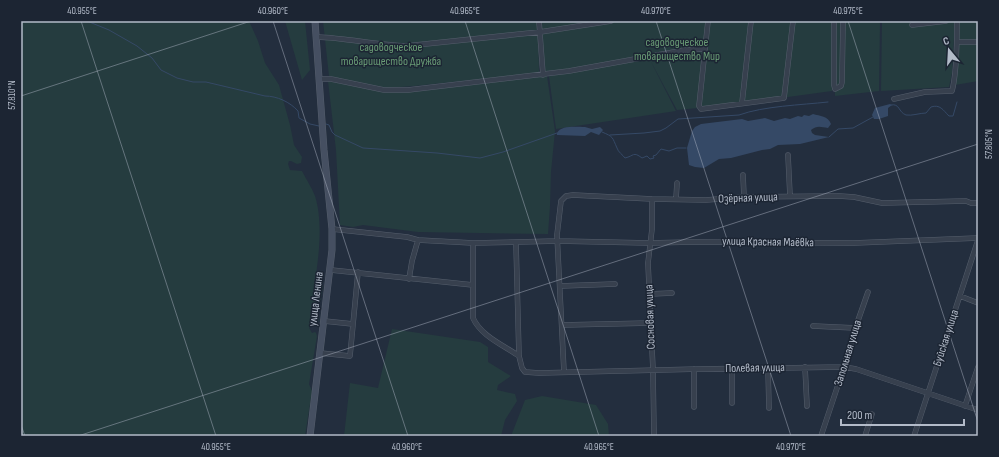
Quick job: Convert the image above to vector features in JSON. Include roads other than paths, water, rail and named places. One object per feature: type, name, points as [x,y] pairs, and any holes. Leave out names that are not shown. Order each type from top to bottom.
[{"type":"main road","name":"улица Ленина","points":[[310,436],[332,250],[332,229],[315,21]]},
{"type":"street","points":[[539,21],[543,75]]},
{"type":"street","points":[[317,37],[406,46],[540,32],[611,21]]},
{"type":"street","points":[[708,21],[706,45],[704,49],[700,108],[742,103],[749,104],[784,98],[793,21]]},
{"type":"street","points":[[742,103],[751,21]]},
{"type":"street","points":[[834,21],[835,89],[841,86],[842,82],[843,21]]},
{"type":"street","points":[[912,25],[946,21]]},
{"type":"street","points":[[894,99],[925,92],[952,91],[955,48],[957,42],[957,21]]},
{"type":"street","points":[[957,42],[978,42]]},
{"type":"street","points":[[320,79],[331,79],[384,90],[392,90],[543,75],[685,50],[704,49]]},
{"type":"street","points":[[788,155],[790,196]]},
{"type":"street","points":[[743,175],[744,197]]},
{"type":"street","points":[[676,199],[677,183]]},
{"type":"street","name":"Озёрная улица","points":[[558,242],[557,235],[561,201],[566,196],[573,195],[706,200],[790,196],[854,197],[882,203],[978,202]]},
{"type":"street","name":"Сосновая улица","points":[[652,199],[652,229],[648,262],[653,370],[654,436]]},
{"type":"street","name":"улица Красная Маёвка","points":[[332,229],[407,237],[418,240],[473,243],[854,243],[978,239]]},
{"type":"street","name":"Буйская улица","points":[[914,436],[978,239]]},
{"type":"street","points":[[409,279],[418,240]]},
{"type":"street","points":[[558,242],[564,372]]},
{"type":"street","points":[[473,243],[473,318],[488,336],[519,356]]},
{"type":"street","points":[[516,243],[519,356]]},
{"type":"street","points":[[330,270],[473,285]]},
{"type":"street","points":[[320,353],[350,356],[358,272]]},
{"type":"street","points":[[560,286],[614,284]]},
{"type":"street","name":"Запольная улица","points":[[821,436],[868,292]]},
{"type":"street","points":[[650,294],[672,293]]},
{"type":"street","points":[[960,296],[978,303]]},
{"type":"street","points":[[324,321],[353,324]]},
{"type":"street","points":[[562,325],[651,323]]},
{"type":"street","points":[[813,326],[856,328]]},
{"type":"street","name":"Полевая улица","points":[[519,356],[522,368],[526,372],[539,373],[805,367],[856,368],[978,410]]},
{"type":"street","points":[[805,367],[807,406]]},
{"type":"street","points":[[965,406],[978,367]]},
{"type":"street","points":[[768,368],[769,408]]},
{"type":"street","points":[[694,369],[694,407]]},
{"type":"street","points":[[732,369],[732,403]]},
{"type":"street","points":[[865,436],[872,414]]},
{"type":"water","points":[[890,104],[892,105],[888,108],[888,116],[874,119],[872,115],[875,108]]},
{"type":"water","points":[[813,114],[828,119],[831,124],[828,128],[815,127],[811,130],[812,133],[815,135],[829,137],[800,144],[778,145],[770,149],[731,158],[719,159],[704,168],[689,165],[687,148],[692,131],[695,127],[701,124],[742,119],[748,121],[765,118],[774,121],[785,118],[790,119],[798,116],[802,117],[804,115],[809,116]]},
{"type":"water","points":[[585,127],[592,129],[600,127],[603,130],[599,135],[591,132],[585,136],[557,135],[559,130],[565,128]]},
{"type":"waterway","points":[[87,21],[109,30],[137,46],[152,58],[161,70],[177,78],[193,82],[206,82],[279,98],[295,108],[298,111],[299,118],[310,124],[319,126]]},
{"type":"waterway","points":[[610,135],[660,131],[678,119],[739,115],[771,108],[828,102]]},
{"type":"waterway","points":[[891,105],[898,106],[903,114],[906,115],[926,113],[931,107],[937,106],[949,116],[953,116],[957,102]]},
{"type":"waterway","points":[[829,137],[838,129],[853,128],[873,117]]},
{"type":"waterway","points":[[326,124],[329,125],[335,135],[363,148],[437,153],[480,158],[503,152],[557,133]]},
{"type":"waterway","points":[[602,132],[612,138],[618,151],[625,158],[635,154],[642,158],[647,156],[650,159],[654,158],[653,156],[656,155],[661,149],[669,151],[677,148],[686,148]]},
{"type":"park label","name":"садоводческое товарищество Мир","points":[[677,49]]},
{"type":"park label","name":"садоводческое товарищество Дружба","points":[[391,54]]}]
